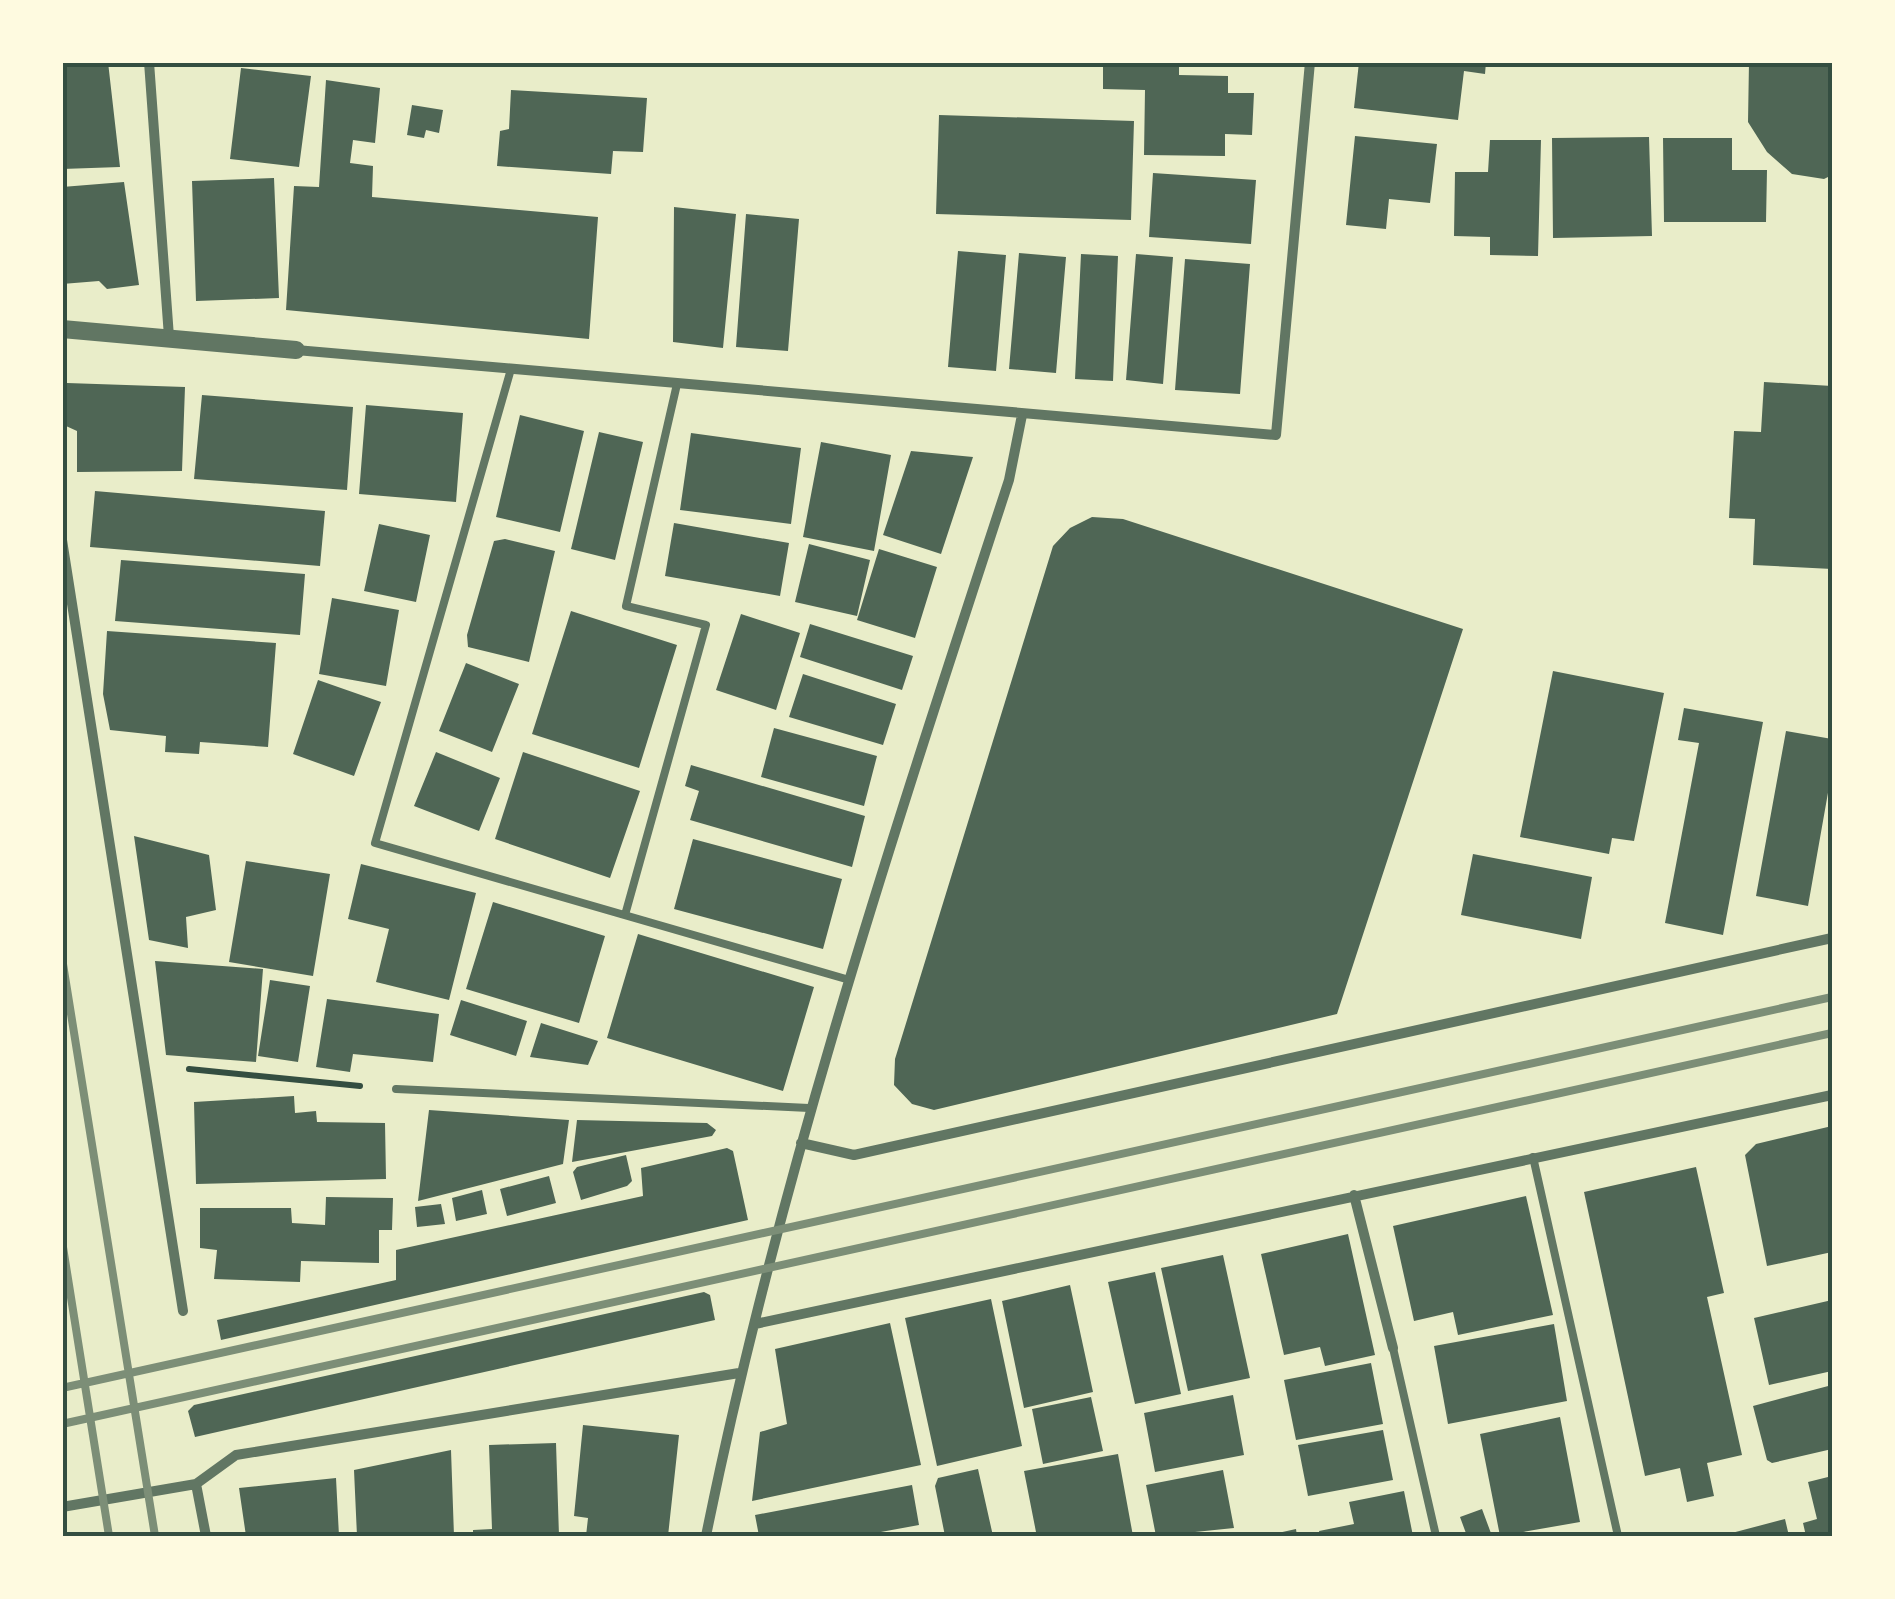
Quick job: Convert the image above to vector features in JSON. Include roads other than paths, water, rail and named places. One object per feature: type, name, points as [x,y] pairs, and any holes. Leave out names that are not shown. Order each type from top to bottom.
[{"type":"street","points":[[150,62],[168,337]]},
{"type":"street","points":[[62,329],[1276,436],[1310,62]]},
{"type":"street","points":[[706,1536],[739,1373],[809,1108],[846,978],[1009,480],[1022,415]]},
{"type":"street","points":[[62,540],[183,1311]]},
{"type":"street","points":[[801,1143],[854,1155],[1832,938]]},
{"type":"street","points":[[754,1324],[1832,1095]]},
{"type":"street","points":[[1354,1195],[1393,1348]]},
{"type":"street","points":[[62,1507],[196,1484],[236,1455],[739,1373]]},
{"type":"street","points":[[196,1484],[206,1536]]},
{"type":"lane","points":[[512,369],[374,843],[846,978]]},
{"type":"lane","points":[[625,915],[706,626],[626,606],[677,384]]},
{"type":"lane","points":[[396,1089],[809,1108]]},
{"type":"lane","points":[[1533,1157],[1618,1536]]},
{"type":"lane","points":[[1393,1348],[1436,1536]]},
{"type":"railway","points":[[62,958],[155,1536]]},
{"type":"railway","points":[[62,1388],[1832,997]]},
{"type":"railway","points":[[62,1424],[1832,1033]]},
{"type":"railway","points":[[62,1241],[109,1536]]}]
